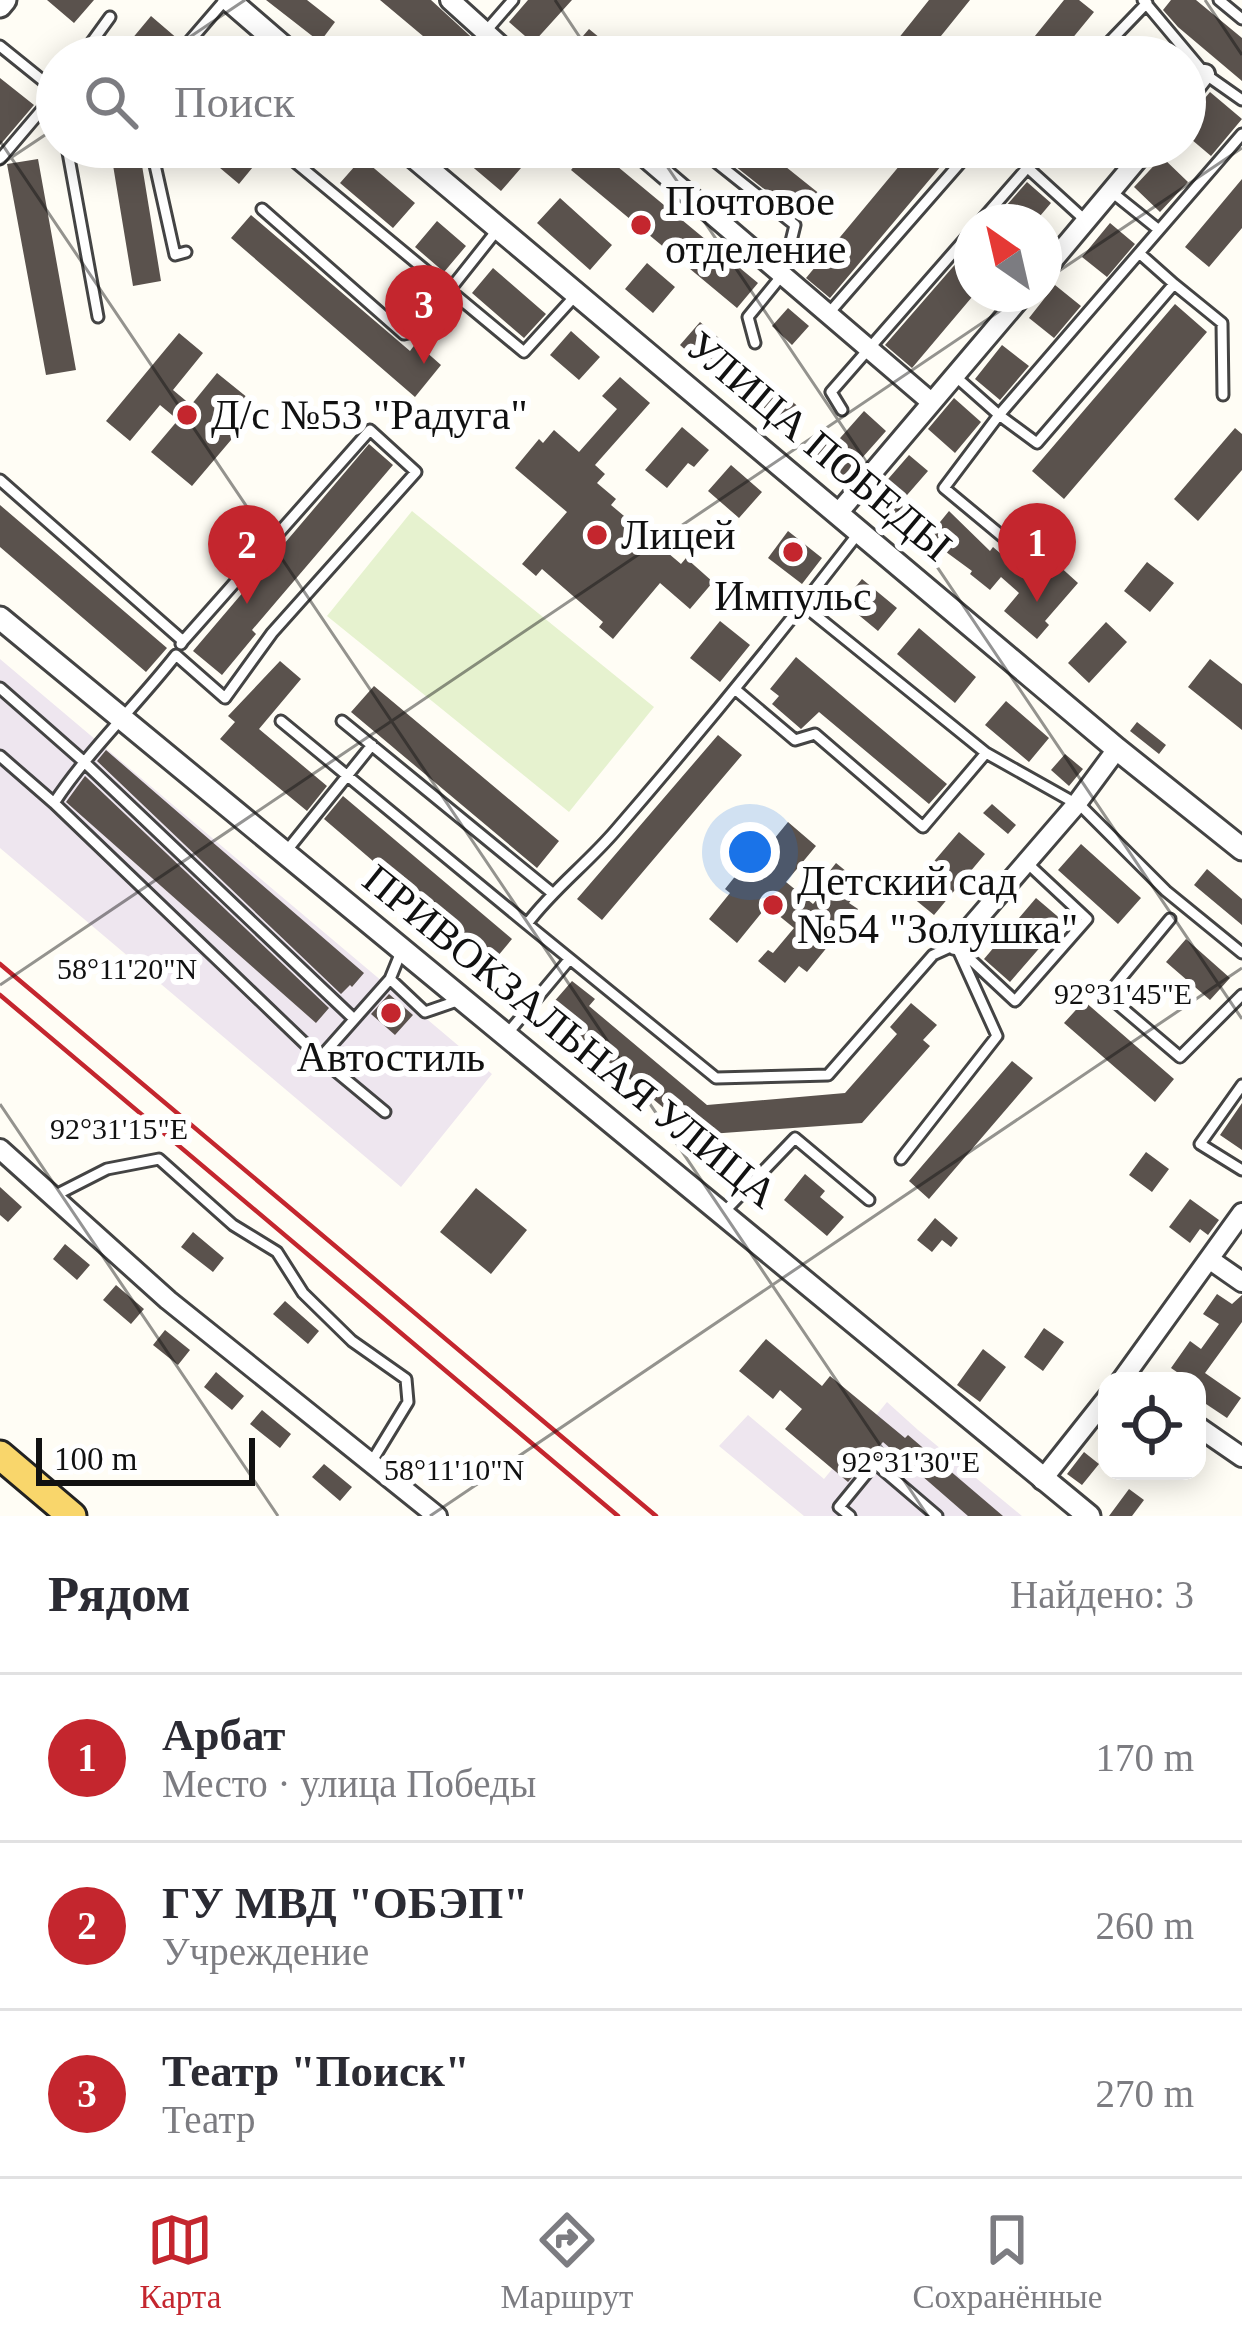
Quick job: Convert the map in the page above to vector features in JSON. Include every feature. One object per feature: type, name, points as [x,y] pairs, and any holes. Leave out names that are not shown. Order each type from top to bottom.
[{"type":"main road","points":[[0,1455],[72,1516]]},
{"type":"street","points":[[227,0],[270,36]]},
{"type":"street","points":[[449,0],[491,36]]},
{"type":"street","name":"УЛИЦА ПОБЕДЫ","points":[[428,168],[1242,849]]},
{"type":"street","points":[[658,168],[931,402]]},
{"type":"street","points":[[1062,250],[1132,168]]},
{"type":"street","points":[[838,512],[1009,312]]},
{"type":"street","name":"ПРИВОКЗАЛЬНАЯ УЛИЦА","points":[[0,617],[1089,1516]]},
{"type":"street","points":[[956,946],[1076,806],[1117,748]]},
{"type":"street","points":[[0,1149],[168,1300],[437,1516]]},
{"type":"street","points":[[1131,1372],[1242,1213]]},
{"type":"street","points":[[1209,1259],[1242,1282]]},
{"type":"street","points":[[1042,1480],[1098,1409]]},
{"type":"street","points":[[1206,1432],[1242,1456]]},
{"type":"lane","points":[[195,36],[227,0]]},
{"type":"lane","points":[[486,31],[513,0]]},
{"type":"lane","points":[[1219,0],[1242,20]]},
{"type":"lane","points":[[1114,36],[1147,1],[1175,36]]},
{"type":"lane","points":[[96,36],[110,17]]},
{"type":"lane","points":[[0,46],[36,75]]},
{"type":"lane","points":[[1206,75],[1242,100]]},
{"type":"lane","points":[[0,159],[36,117]]},
{"type":"lane","points":[[1003,538],[944,488],[999,415],[1242,134]]},
{"type":"lane","points":[[71,168],[98,316]]},
{"type":"lane","points":[[156,168],[175,255],[186,252]]},
{"type":"lane","points":[[302,168],[524,352],[576,295]]},
{"type":"lane","points":[[723,168],[795,225],[783,274],[748,317],[755,343]]},
{"type":"lane","points":[[829,313],[956,168]]},
{"type":"lane","points":[[996,204],[1027,168],[1086,222]]},
{"type":"lane","points":[[1113,193],[1159,230]]},
{"type":"lane","points":[[262,209],[404,334],[417,331],[498,229]]},
{"type":"lane","points":[[842,410],[831,392],[954,252]]},
{"type":"lane","points":[[1139,253],[1222,323],[1223,395]]},
{"type":"lane","points":[[955,376],[1036,443],[1174,284]]},
{"type":"lane","points":[[53,803],[82,760],[124,721],[183,641],[370,430],[416,472],[272,633],[225,698],[176,655]]},
{"type":"lane","points":[[0,480],[183,641]]},
{"type":"lane","points":[[526,924],[551,892],[594,856],[736,690],[860,531]]},
{"type":"lane","points":[[803,604],[986,753],[1082,807],[1166,890],[1242,953]]},
{"type":"lane","points":[[0,688],[354,1019]]},
{"type":"lane","points":[[736,690],[795,740],[815,734],[923,827],[986,753]]},
{"type":"lane","points":[[280,721],[716,1078],[828,1075],[933,956],[956,946]]},
{"type":"lane","points":[[342,721],[551,892]]},
{"type":"lane","points":[[284,854],[371,745]]},
{"type":"lane","points":[[0,756],[320,1058],[385,1112]]},
{"type":"lane","points":[[956,946],[1015,1001],[1087,919],[1026,862]]},
{"type":"lane","points":[[1170,919],[1108,995],[1180,1057],[1242,995]]},
{"type":"lane","points":[[901,1159],[997,1036],[956,946]]},
{"type":"lane","points":[[320,1058],[390,980],[404,947]]},
{"type":"lane","points":[[508,1034],[568,961]]},
{"type":"lane","points":[[390,980],[425,1012],[465,999]]},
{"type":"lane","points":[[1242,1085],[1200,1144],[1242,1170]]},
{"type":"lane","points":[[723,1213],[795,1138],[868,1200]]},
{"type":"lane","points":[[52,1197],[107,1169],[159,1160],[233,1225],[277,1252],[303,1292],[352,1341],[406,1379],[408,1402],[372,1461]]},
{"type":"lane","points":[[850,1516],[839,1508],[875,1463],[937,1516]]},
{"type":"shaded area","points":[[0,659],[492,1074],[401,1187],[0,848]]},
{"type":"shaded area","points":[[887,1402],[1022,1516],[804,1516],[719,1446],[748,1415],[824,1479]]},
{"type":"green space","points":[[412,511],[654,707],[569,812],[327,616]]},
{"type":"building","points":[[47,0],[94,0],[74,23]]},
{"type":"building","points":[[266,0],[307,0],[335,22],[324,36],[312,36]]},
{"type":"building","points":[[380,0],[431,0],[470,36],[423,36]]},
{"type":"building","points":[[528,0],[572,0],[539,36],[525,36],[509,22]]},
{"type":"building","points":[[929,0],[970,0],[941,36],[900,36]]},
{"type":"building","points":[[1064,0],[1079,0],[1094,12],[1074,36],[1035,36]]},
{"type":"building","points":[[1171,0],[1196,0],[1242,38],[1242,81],[1206,51],[1206,36],[1189,36],[1163,10]]},
{"type":"building","points":[[151,16],[174,36],[134,36]]},
{"type":"building","points":[[0,78],[34,105],[0,145]]},
{"type":"building","points":[[1210,92],[1242,119],[1211,156],[1206,152],[1206,97]]},
{"type":"building","points":[[36,159],[40,168],[76,370],[46,375],[7,164]]},
{"type":"building","points":[[113,168],[142,168],[161,281],[133,286]]},
{"type":"building","points":[[220,168],[252,168],[239,184]]},
{"type":"building","points":[[353,168],[374,168],[415,203],[393,228],[340,183]]},
{"type":"building","points":[[474,168],[521,168],[501,191]]},
{"type":"building","points":[[619,168],[758,283],[737,308],[571,170]]},
{"type":"building","points":[[738,168],[787,168],[821,195],[802,219]]},
{"type":"building","points":[[898,168],[939,168],[830,298],[806,278]]},
{"type":"building","points":[[1152,168],[1173,168],[1188,182],[1160,212],[1134,187]]},
{"type":"building","points":[[1242,179],[1242,228],[1209,267],[1185,247]]},
{"type":"building","points":[[1027,182],[1051,203],[1050,204],[1008,204]]},
{"type":"building","points":[[560,198],[612,245],[590,270],[537,223]]},
{"type":"building","points":[[251,215],[410,351],[416,343],[441,365],[415,397],[231,238]]},
{"type":"building","points":[[437,221],[466,246],[444,272],[415,247]]},
{"type":"building","points":[[1110,223],[1135,244],[1107,277],[1082,257]]},
{"type":"building","points":[[647,263],[675,287],[653,313],[625,289]]},
{"type":"building","points":[[954,266],[954,312],[959,312],[912,368],[885,345]]},
{"type":"building","points":[[493,268],[546,314],[524,338],[472,293]]},
{"type":"building","points":[[1062,291],[1081,306],[1054,338],[1029,318],[1034,312],[1062,312]]},
{"type":"building","points":[[1175,304],[1207,332],[1064,499],[1032,471]]},
{"type":"building","points":[[788,308],[809,326],[792,345],[772,326]]},
{"type":"building","points":[[700,322],[753,367],[732,391],[680,345]]},
{"type":"building","points":[[571,331],[600,357],[579,380],[550,355]]},
{"type":"building","points":[[179,333],[203,353],[173,390],[191,405],[217,373],[259,407],[192,486],[151,452],[178,420],[160,405],[130,441],[106,421]]},
{"type":"building","points":[[1002,345],[1029,366],[1000,400],[975,379]]},
{"type":"building","name":"Лицей","points":[[620,377],[650,403],[595,465],[605,474],[597,483],[616,499],[611,505],[681,564],[686,558],[713,582],[690,609],[660,583],[613,639],[599,627],[603,622],[542,569],[536,576],[522,564],[567,512],[515,468],[539,439],[543,443],[554,430],[579,452],[617,409],[602,396]]},
{"type":"building","points":[[776,388],[807,414],[787,437],[756,412]]},
{"type":"building","points":[[954,398],[981,422],[955,453],[928,429]]},
{"type":"building","points":[[864,411],[886,431],[838,485],[808,458],[825,439],[833,446]]},
{"type":"building","points":[[682,427],[709,450],[694,467],[688,463],[667,488],[645,470]]},
{"type":"building","points":[[1235,428],[1242,434],[1242,470],[1198,521],[1174,499]]},
{"type":"building","points":[[369,444],[393,465],[252,630],[256,634],[222,675],[193,651]]},
{"type":"building","points":[[909,455],[928,471],[901,502],[907,507],[894,523],[869,501]]},
{"type":"building","points":[[731,465],[762,492],[739,518],[708,491]]},
{"type":"building","points":[[0,505],[167,648],[146,672],[0,547]]},
{"type":"building","points":[[949,511],[990,551],[993,547],[1027,576],[1046,554],[1078,583],[1045,621],[1049,625],[1037,639],[1004,611],[1019,593],[1001,577],[990,590],[927,538]]},
{"type":"building","points":[[788,531],[822,558],[802,584],[768,558]]},
{"type":"building","points":[[1147,562],[1174,583],[1150,612],[1124,591]]},
{"type":"building","points":[[862,579],[897,608],[878,631],[843,602]]},
{"type":"building","points":[[720,621],[750,645],[720,682],[690,658]]},
{"type":"building","points":[[1106,622],[1127,642],[1089,683],[1068,663]]},
{"type":"building","points":[[919,628],[976,677],[955,703],[897,654]]},
{"type":"building","points":[[796,657],[947,784],[929,804],[819,712],[801,729],[772,704],[779,696],[770,689]]},
{"type":"building","points":[[1210,659],[1242,684],[1242,730],[1188,687]]},
{"type":"building","points":[[280,661],[301,679],[259,729],[327,786],[307,811],[220,739],[235,722],[228,716]]},
{"type":"building","points":[[374,686],[559,841],[537,868],[351,712]]},
{"type":"building","points":[[1006,701],[1049,738],[1029,762],[985,725]]},
{"type":"building","points":[[1137,722],[1166,745],[1159,754],[1130,731]]},
{"type":"building","points":[[718,735],[742,755],[602,920],[577,899]]},
{"type":"building","points":[[106,750],[364,973],[352,987],[341,994],[97,761]]},
{"type":"building","points":[[1065,754],[1083,769],[1069,786],[1051,770]]},
{"type":"building","points":[[85,776],[329,1008],[316,1023],[66,802]]},
{"type":"building","points":[[343,796],[512,939],[492,963],[324,819]]},
{"type":"building","points":[[992,804],[1016,825],[1008,834],[983,813]]},
{"type":"building","points":[[788,822],[816,846],[786,882],[813,904],[832,882],[825,877],[836,863],[863,885],[849,903],[858,909],[807,972],[799,966],[785,983],[758,961],[768,950],[773,953],[794,928],[767,906],[737,943],[709,919],[749,859],[760,846],[765,850]]},
{"type":"building","points":[[959,832],[985,854],[934,915],[907,893]]},
{"type":"building","points":[[1081,844],[1141,898],[1118,924],[1058,870]]},
{"type":"building","points":[[1207,869],[1242,899],[1242,925],[1194,885]]},
{"type":"building","points":[[1036,898],[1063,921],[1010,982],[984,959]]},
{"type":"building","points":[[1186,939],[1230,978],[1210,1000],[1166,962]]},
{"type":"building","points":[[572,981],[595,999],[589,1006],[707,1105],[845,1093],[897,1034],[890,1027],[911,1003],[937,1025],[923,1040],[930,1046],[862,1123],[696,1135],[567,1027],[572,1021],[552,1004]]},
{"type":"building","name":"Автостиль","points":[[389,994],[413,1015],[395,1035],[371,1014]]},
{"type":"building","points":[[1084,1001],[1174,1079],[1155,1102],[1064,1023]]},
{"type":"building","points":[[1012,1061],[1033,1078],[929,1199],[909,1181]]},
{"type":"building","points":[[1242,1103],[1242,1150],[1220,1135]]},
{"type":"building","points":[[1146,1152],[1169,1169],[1152,1192],[1129,1175]]},
{"type":"building","points":[[805,1174],[825,1191],[820,1197],[844,1217],[827,1236],[784,1200]]},
{"type":"building","points":[[0,1187],[22,1207],[8,1222],[0,1215]]},
{"type":"building","points":[[476,1188],[527,1230],[491,1274],[440,1232]]},
{"type":"building","points":[[1190,1199],[1219,1220],[1208,1235],[1200,1229],[1190,1243],[1169,1227]]},
{"type":"building","points":[[935,1218],[958,1238],[951,1247],[942,1240],[932,1252],[917,1240]]},
{"type":"building","points":[[193,1232],[224,1258],[213,1272],[181,1247]]},
{"type":"building","points":[[65,1244],[90,1265],[77,1280],[53,1259]]},
{"type":"building","points":[[116,1285],[144,1309],[131,1324],[103,1300]]},
{"type":"building","points":[[1217,1294],[1232,1304],[1242,1295],[1242,1322],[1206,1372],[1177,1372],[1171,1368],[1190,1341],[1201,1349],[1219,1324],[1203,1314]]},
{"type":"building","points":[[285,1301],[319,1331],[308,1344],[273,1314]]},
{"type":"building","points":[[1044,1328],[1064,1342],[1043,1371],[1024,1357]]},
{"type":"building","points":[[165,1330],[190,1350],[178,1365],[153,1345]]},
{"type":"building","points":[[766,1339],[822,1386],[830,1376],[1003,1516],[968,1516],[883,1442],[848,1482],[785,1429],[802,1409],[780,1390],[773,1399],[739,1371]]},
{"type":"building","points":[[983,1349],[1006,1367],[980,1402],[957,1385]]},
{"type":"building","points":[[216,1372],[244,1396],[232,1410],[204,1387]]},
{"type":"building","points":[[1206,1374],[1241,1398],[1227,1418],[1206,1404]]},
{"type":"building","points":[[262,1410],[291,1434],[280,1448],[250,1424]]},
{"type":"building","points":[[1084,1452],[1098,1463],[1082,1485],[1067,1474]]},
{"type":"building","points":[[324,1464],[352,1487],[340,1501],[312,1477]]},
{"type":"building","points":[[1129,1489],[1144,1500],[1132,1516],[1109,1516]]},
{"type":"railway","points":[[0,964],[656,1516]]},
{"type":"railway","points":[[0,995],[618,1516]]},
{"type":"place","name":"Почтовое отделение","points":[[641,225]]},
{"type":"place","name":"Театр \"Поиск\"","points":[[424,364]]},
{"type":"place","name":"Д/с №53 \"Радуга\"","points":[[187,415]]},
{"type":"place","name":"Лицей","points":[[597,535]]},
{"type":"place","name":"Импульс","points":[[793,552]]},
{"type":"place","name":"Арбат","points":[[1037,602]]},
{"type":"place","name":"ГУ МВД \"ОБЭП\"","points":[[247,604]]},
{"type":"place","name":"Детский сад №54 \"Золушка\"","points":[[773,905]]},
{"type":"place","name":"Автостиль","points":[[391,1013]]}]
